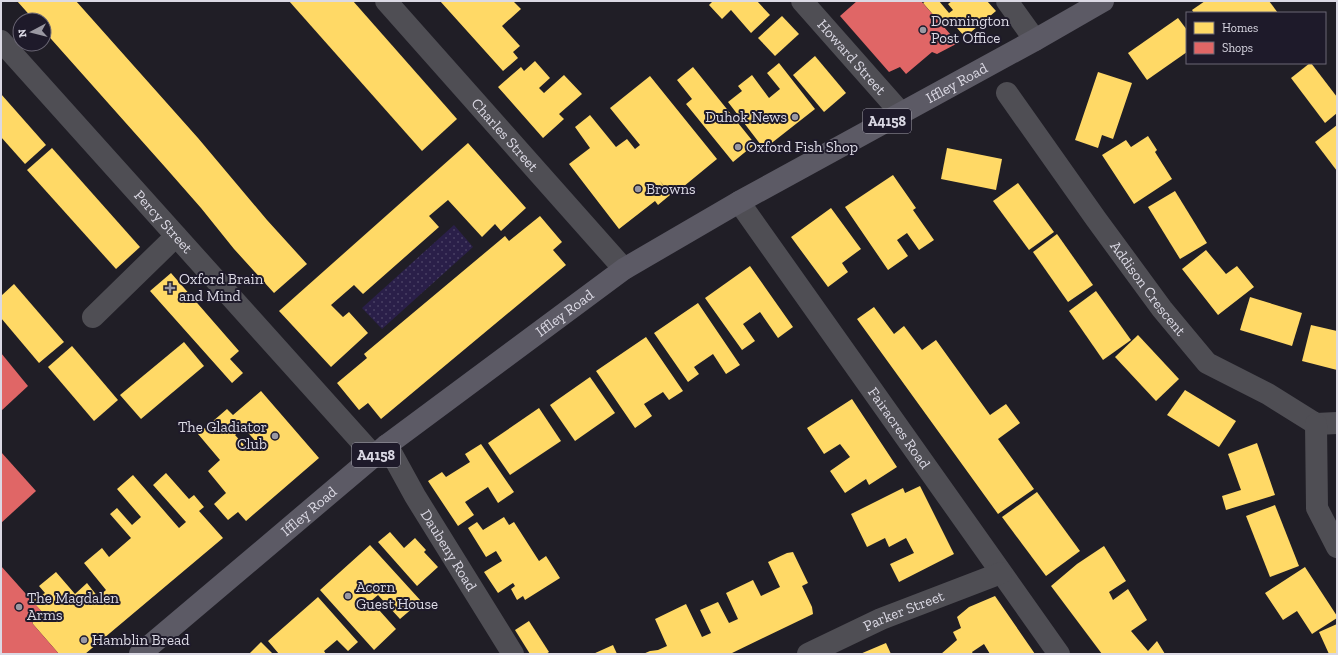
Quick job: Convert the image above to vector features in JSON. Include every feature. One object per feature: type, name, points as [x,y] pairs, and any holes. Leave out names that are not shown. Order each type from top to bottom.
[{"type":"main road","name":"Iffley Road","points":[[140,654],[381,451],[624,269],[739,202],[1035,40],[1103,1]]},
{"type":"street","name":"Charles Street","points":[[386,1],[624,269]]},
{"type":"street","name":"Howard Street","points":[[802,1],[901,113]]},
{"type":"street","points":[[1007,1],[1035,40]]},
{"type":"street","name":"Percy Street","points":[[1,40],[176,236],[381,451]]},
{"type":"street","name":"Addison Crescent","points":[[1007,93],[1162,309],[1208,362],[1326,424]]},
{"type":"street","name":"Fairacres Road","points":[[739,202],[1059,654]]},
{"type":"street","points":[[93,317],[176,236]]},
{"type":"street","points":[[1326,424],[1317,508],[1337,547]]},
{"type":"street","name":"Daubeny Road","points":[[381,451],[415,496],[513,654]]},
{"type":"street","name":"Parker Street","points":[[808,654],[881,619],[1001,573]]},
{"type":"shaded area","points":[[454,225],[473,247],[382,329],[362,308]]},
{"type":"building: Homes","points":[[17,1],[76,1],[198,138],[267,220],[307,264],[274,293],[52,40],[52,12],[27,12]]},
{"type":"building: Homes","points":[[289,1],[353,1],[457,119],[422,151]]},
{"type":"building: Homes","points":[[440,1],[513,1],[521,9],[502,26],[520,46],[513,52],[518,58],[503,71]]},
{"type":"building: Homes","points":[[713,1],[757,1],[770,15],[751,33],[731,10],[722,19],[709,5]]},
{"type":"building: Homes","points":[[926,1],[939,1],[949,13],[953,10],[948,4],[952,1],[987,1],[996,11],[965,37],[949,19],[942,25],[923,3]]},
{"type":"building: Homes","points":[[1205,1],[1269,1],[1277,12],[1193,12],[1192,10]]},
{"type":"building: Homes","points":[[782,16],[799,34],[775,56],[758,38]]},
{"type":"building: Homes","points":[[1178,18],[1186,29],[1186,53],[1147,80],[1128,53]]},
{"type":"building: Homes","points":[[815,56],[846,93],[824,112],[793,75]]},
{"type":"building: Homes","points":[[535,61],[550,78],[539,88],[544,93],[564,75],[582,94],[559,114],[564,119],[543,138],[498,87],[521,67],[524,71]]},
{"type":"building: Homes","points":[[779,63],[815,109],[764,149],[728,102],[742,91],[738,86],[752,75],[769,98],[780,89],[767,73]]},
{"type":"building: Homes","points":[[1309,64],[1312,64],[1337,97],[1337,113],[1325,123],[1291,78]]},
{"type":"building: Homes","points":[[693,67],[755,144],[733,162],[686,104],[692,99],[677,80]]},
{"type":"building: Homes","points":[[1098,72],[1132,83],[1113,139],[1102,135],[1098,148],[1075,140]]},
{"type":"building: Homes","points":[[650,76],[717,159],[672,196],[660,181],[670,195],[658,205],[655,201],[619,229],[569,164],[590,148],[575,127],[590,115],[616,147],[627,139],[635,149],[640,145],[610,108]]},
{"type":"building: Homes","points":[[1,94],[46,145],[25,164],[1,137]]},
{"type":"building: Homes","points":[[1337,125],[1337,171],[1315,142]]},
{"type":"building: Homes","points":[[1148,136],[1157,150],[1155,152],[1172,179],[1134,204],[1102,155],[1126,140],[1131,147]]},
{"type":"building: Homes","points":[[468,143],[526,208],[501,231],[495,224],[482,237],[448,200],[429,216],[439,227],[363,294],[354,285],[331,305],[343,317],[349,312],[368,333],[331,367],[279,311]]},
{"type":"building: Homes","points":[[52,148],[140,247],[116,269],[27,170]]},
{"type":"building: Homes","points":[[947,148],[1002,159],[996,190],[941,179]]},
{"type":"building: Homes","points":[[893,175],[916,208],[913,210],[934,240],[919,250],[907,233],[897,240],[908,256],[888,270],[845,207]]},
{"type":"building: Homes","points":[[1018,183],[1054,232],[1029,250],[993,201]]},
{"type":"building: Homes","points":[[1175,191],[1207,243],[1180,259],[1148,207]]},
{"type":"building: Homes","points":[[831,208],[861,249],[842,263],[848,272],[828,287],[791,237]]},
{"type":"building: Homes","points":[[540,216],[562,242],[553,250],[566,265],[381,419],[368,403],[359,410],[337,383],[367,358],[364,354],[505,236],[509,241]]},
{"type":"building: Homes","points":[[1057,234],[1093,285],[1068,302],[1033,252]]},
{"type":"building: Homes","points":[[1206,250],[1226,274],[1237,266],[1254,287],[1218,315],[1182,269]]},
{"type":"building: Homes","points":[[750,266],[793,327],[778,338],[760,312],[743,324],[755,341],[742,350],[705,298]]},
{"type":"building: Homes","points":[[171,273],[239,351],[230,359],[243,373],[232,383],[150,291]]},
{"type":"building: Homes","points":[[14,284],[64,342],[39,363],[1,318],[1,296]]},
{"type":"building: Homes","points":[[1096,291],[1131,340],[1103,360],[1069,311]]},
{"type":"building: Homes","points":[[1250,297],[1302,313],[1292,346],[1240,330]]},
{"type":"building: Homes","points":[[698,303],[740,365],[726,374],[713,354],[694,367],[699,374],[688,382],[654,333]]},
{"type":"building: Homes","points":[[874,307],[894,334],[904,326],[922,350],[936,340],[990,415],[1006,404],[1020,423],[998,439],[1034,489],[998,514],[857,319]]},
{"type":"building: Homes","points":[[1311,325],[1337,331],[1337,370],[1302,361]]},
{"type":"building: Homes","points":[[1138,335],[1179,379],[1156,401],[1115,357]]},
{"type":"building: Homes","points":[[646,337],[683,391],[669,400],[663,392],[644,404],[652,416],[635,428],[596,371]]},
{"type":"building: Homes","points":[[184,342],[204,366],[141,419],[120,395]]},
{"type":"building: Homes","points":[[72,346],[118,400],[94,421],[48,367]]},
{"type":"building: Homes","points":[[590,377],[615,413],[575,441],[550,405]]},
{"type":"building: Homes","points":[[1185,390],[1236,421],[1219,447],[1167,415]]},
{"type":"building: Homes","points":[[261,391],[319,458],[246,521],[238,512],[228,520],[214,504],[226,493],[208,471],[220,460],[198,434],[227,409],[233,415]],"holes":[[[244,428],[258,444],[252,449],[246,447],[235,435]]]},
{"type":"building: Homes","points":[[852,399],[897,467],[869,485],[866,479],[845,493],[830,471],[850,457],[840,444],[824,454],[807,428]]},
{"type":"building: Homes","points":[[539,408],[561,441],[510,475],[488,443]]},
{"type":"building: Homes","points":[[1257,443],[1275,495],[1226,510],[1222,496],[1241,490],[1228,454]]},
{"type":"building: Homes","points":[[481,444],[514,492],[498,503],[488,487],[465,502],[474,515],[458,526],[428,481],[442,472],[446,477],[470,462],[465,454]]},
{"type":"building: Homes","points":[[166,473],[189,499],[194,495],[204,507],[199,511],[223,538],[85,654],[59,654],[32,623],[43,613],[32,601],[45,593],[39,586],[56,572],[75,594],[87,583],[98,597],[106,590],[84,563],[102,548],[109,557],[131,538],[110,514],[117,508],[132,525],[141,517],[117,489],[133,475],[179,528],[186,522],[153,485]]},
{"type":"building: Homes","points":[[920,486],[954,554],[899,582],[890,564],[914,553],[906,538],[889,547],[885,538],[867,547],[851,514],[903,488],[905,493]]},
{"type":"building: Homes","points":[[1037,492],[1080,551],[1046,576],[1002,517]]},
{"type":"building: Homes","points":[[1275,505],[1299,566],[1270,577],[1246,516]]},
{"type":"building: Homes","points":[[504,517],[509,525],[514,522],[539,561],[546,556],[560,578],[525,600],[523,596],[517,600],[511,589],[515,586],[513,583],[498,593],[484,572],[502,561],[496,551],[486,557],[468,528],[477,522],[483,530]]},
{"type":"building: Homes","points":[[390,532],[404,548],[415,538],[426,550],[424,552],[438,567],[417,586],[378,542]]},
{"type":"building: Homes","points":[[370,545],[421,601],[400,619],[378,595],[371,601],[396,629],[374,650],[320,590]]},
{"type":"building: Homes","points":[[1104,546],[1126,581],[1109,592],[1113,600],[1128,589],[1147,620],[1131,631],[1148,651],[1157,641],[1165,654],[1102,654],[1051,586],[1077,564]]},
{"type":"building: Homes","points":[[793,552],[808,583],[802,586],[812,607],[813,614],[730,654],[643,654],[667,646],[655,619],[686,604],[702,637],[711,633],[700,610],[718,602],[729,623],[738,619],[726,593],[753,580],[761,596],[780,587],[768,562],[787,553]]},
{"type":"building: Homes","points":[[1305,567],[1337,616],[1337,618],[1312,634],[1297,611],[1283,620],[1265,593]]},
{"type":"building: Homes","points":[[995,596],[1035,654],[990,654],[984,644],[972,652],[973,654],[941,654],[957,640],[953,632],[961,628],[957,617],[969,607]]},
{"type":"building: Homes","points":[[318,597],[358,642],[348,651],[337,640],[324,651],[326,654],[279,654],[268,641]]},
{"type":"building: Homes","points":[[529,621],[549,652],[546,654],[530,654],[515,630]]},
{"type":"building: Homes","points":[[1337,624],[1337,654],[1329,654],[1319,632]]},
{"type":"building: Homes","points":[[261,642],[273,654],[249,654]]},
{"type":"building: Homes","points":[[886,643],[891,654],[860,654]]},
{"type":"building: Homes","points":[[613,645],[617,654],[593,654]]},
{"type":"building: Shops","points":[[857,1],[921,1],[958,43],[937,54],[932,52],[906,74],[900,67],[889,72],[840,16]]},
{"type":"building: Shops","points":[[1,353],[28,386],[1,411]]},
{"type":"building: Shops","points":[[1,452],[36,491],[1,523]]},
{"type":"building: Shops","name":"The Magdalen Arms","points":[[1,566],[43,613],[32,623],[59,654],[1,654]]},
{"type":"place","name":"Donnington Post Office","points":[[923,30]]},
{"type":"place","name":"Duhok News","points":[[795,117]]},
{"type":"place","name":"Oxford Fish Shop","points":[[738,147]]},
{"type":"place","name":"Browns","points":[[638,189]]},
{"type":"place","name":"Oxford Brain and Mind","points":[[170,288]]},
{"type":"place","name":"The Gladiator Club","points":[[275,436]]},
{"type":"place","name":"Acorn Guest House","points":[[348,596]]},
{"type":"place","name":"The Magdalen Arms","points":[[19,607]]},
{"type":"place","name":"Hamblin Bread","points":[[84,640]]}]
